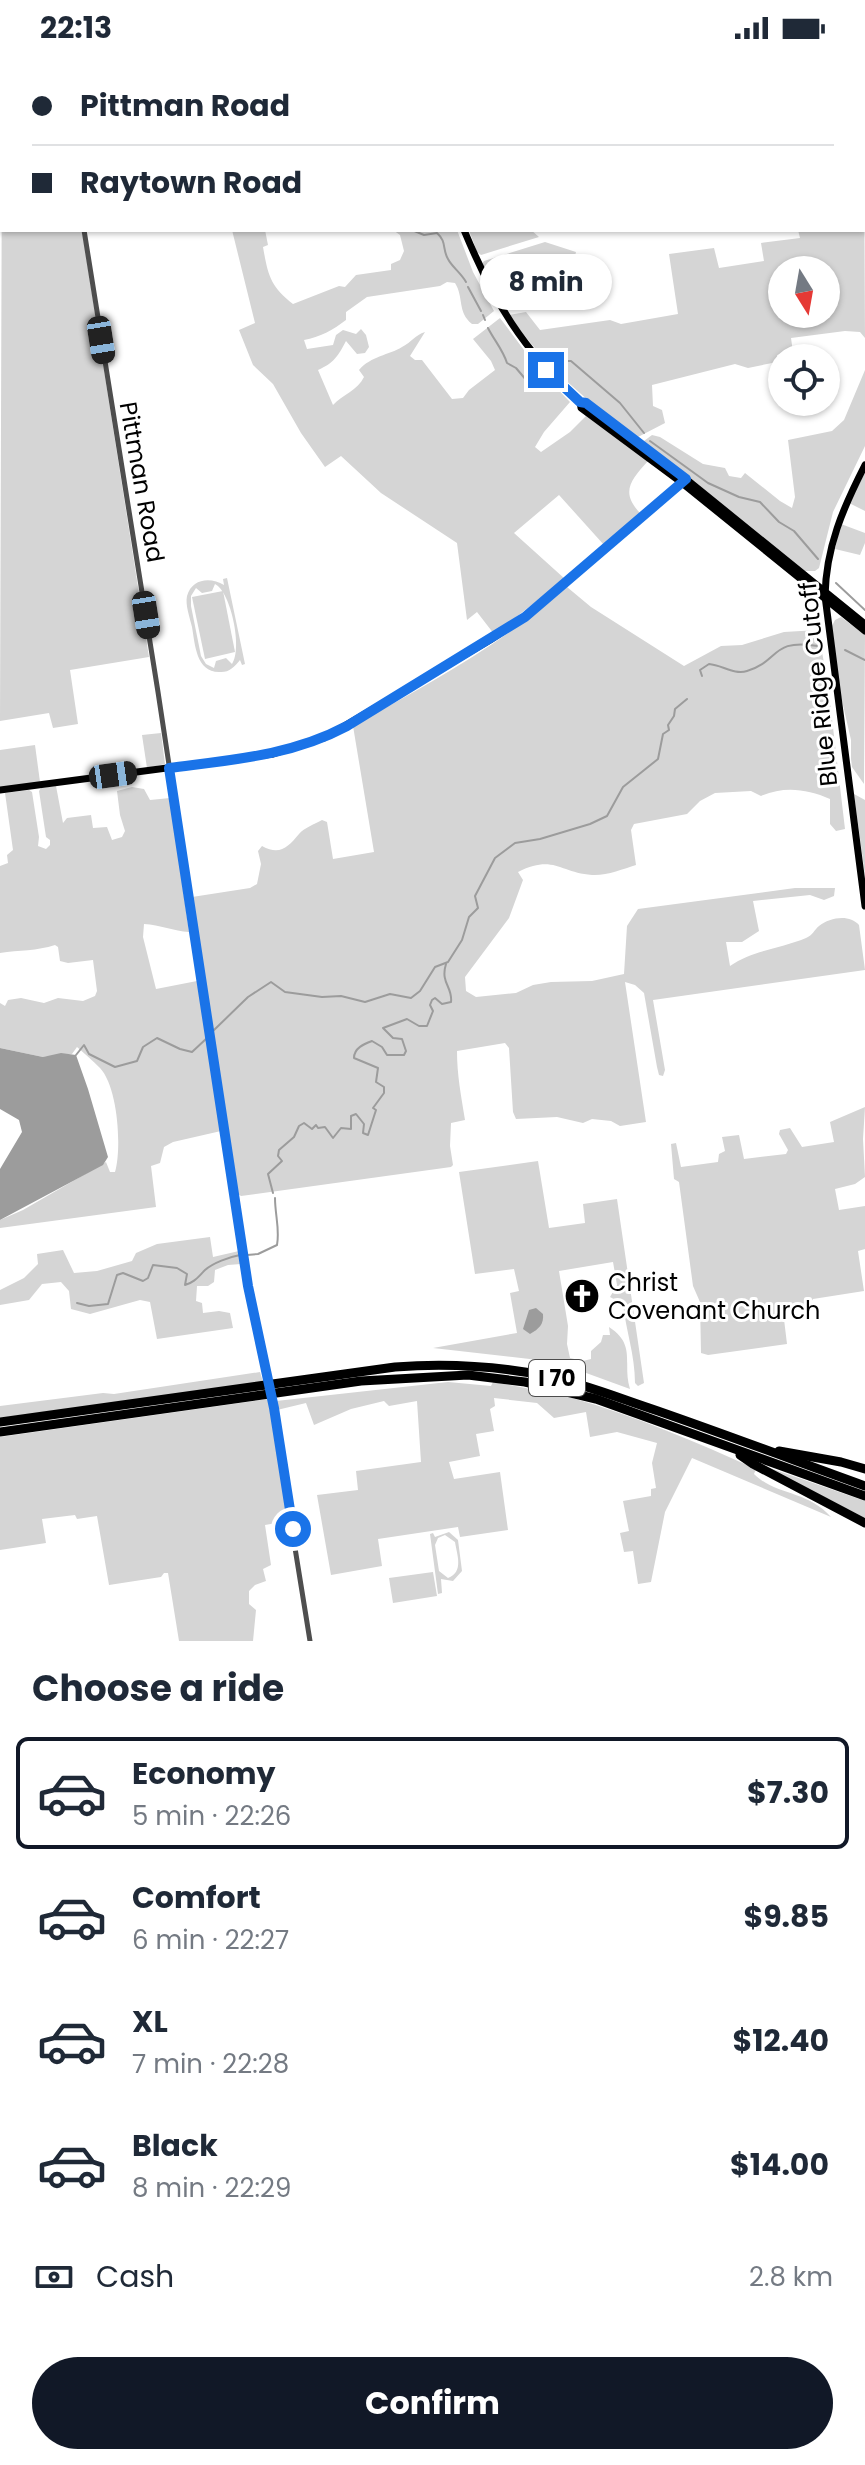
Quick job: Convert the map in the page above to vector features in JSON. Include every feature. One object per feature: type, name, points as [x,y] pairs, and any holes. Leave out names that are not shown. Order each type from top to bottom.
[{"type":"highway","name":"I 70","points":[[0,1422],[395,1367],[428,1364],[482,1367],[561,1379],[865,1486]]},
{"type":"highway","name":"I 70","points":[[0,1432],[361,1381],[468,1375],[566,1391],[865,1496]]},
{"type":"highway","points":[[731,1448],[753,1464],[865,1523]]},
{"type":"highway","points":[[763,1450],[825,1459],[865,1469]]},
{"type":"main road","points":[[465,232],[491,291],[515,332],[542,366],[580,402],[586,403],[865,624]]},
{"type":"main road","name":"Blue Ridge Cutoff","points":[[865,465],[842,511],[826,568],[825,593],[865,906]]},
{"type":"main road","points":[[0,790],[273,754],[308,744],[347,726],[525,617],[684,481]]},
{"type":"main road","points":[[684,481],[806,575],[865,631]]},
{"type":"main road","points":[[806,575],[814,576],[826,568]]},
{"type":"main road","points":[[828,627],[834,616],[845,614]]},
{"type":"street","name":"Pittman Road","points":[[84,232],[242,1248],[274,1408],[310,1641]]},
{"type":"shaded area","points":[[2,232],[82,232],[149,657],[70,670],[78,724],[53,728],[49,713],[0,721]]},
{"type":"shaded area","points":[[232,232],[265,232],[268,245],[263,247],[269,273],[279,291],[293,304],[339,286],[345,287],[356,275],[391,270],[391,264],[400,260],[404,251],[400,235],[396,232],[458,232],[473,272],[494,311],[478,324],[472,324],[464,314],[455,283],[447,282],[440,286],[367,297],[346,312],[346,320],[341,324],[304,340],[307,349],[333,345],[336,335],[343,330],[356,334],[361,329],[366,335],[369,347],[365,353],[357,354],[346,341],[335,358],[318,370],[333,405],[361,382],[364,377],[359,370],[364,365],[425,332],[410,356],[422,360],[452,399],[463,398],[495,370],[473,339],[500,318],[536,366],[525,376],[533,381],[542,373],[570,402],[535,447],[541,452],[570,432],[586,416],[648,461],[633,480],[629,492],[640,513],[604,545],[559,495],[514,533],[565,579],[494,634],[477,612],[467,620],[457,543],[381,493],[341,456],[325,467],[273,384],[253,365],[239,330],[255,323]]},
{"type":"shaded area","points":[[470,232],[533,232],[539,237],[481,255]]},
{"type":"shaded area","points":[[798,232],[864,232],[865,338],[860,332],[845,331],[791,338],[792,344],[768,344],[768,364],[748,368],[735,364],[652,385],[653,406],[662,410],[665,423],[638,437],[632,436],[566,380],[537,351],[509,315],[526,312],[540,330],[610,320],[621,324],[678,314],[669,254],[714,248],[719,268],[764,261],[761,243],[800,238]]},
{"type":"shaded area","points":[[545,242],[576,252],[572,268],[505,277],[512,306],[502,303],[482,264],[484,261]]},
{"type":"shaded area","points":[[865,370],[865,446],[833,512],[819,568],[815,571],[804,571],[644,441],[652,435],[660,437],[703,464],[725,468],[729,476],[741,478],[745,473],[792,508],[795,497],[788,440],[832,431],[844,420]]},
{"type":"shaded area","points":[[865,473],[865,511],[849,503]]},
{"type":"shaded area","points":[[841,524],[865,533],[860,555],[835,549]]},
{"type":"shaded area","points":[[227,578],[245,664],[242,665],[240,660],[228,670],[219,672],[211,671],[198,656],[187,596],[197,582],[208,580],[224,585],[223,579]],"holes":[[[215,584],[221,589],[234,621],[236,646],[232,664],[226,658],[216,661],[214,668],[206,664],[201,656],[191,596],[196,588],[202,593],[212,591]]]},
{"type":"shaded area","points":[[567,587],[591,607],[684,666],[721,646],[742,645],[784,632],[818,630],[828,685],[845,829],[836,831],[830,824],[830,799],[813,793],[787,790],[761,796],[751,791],[715,793],[700,801],[687,814],[634,824],[631,830],[636,865],[597,875],[549,865],[518,872],[523,880],[509,918],[465,977],[466,991],[476,997],[516,993],[533,985],[592,981],[624,974],[627,926],[638,909],[795,888],[835,888],[834,896],[824,900],[810,895],[753,901],[759,931],[742,942],[726,942],[730,966],[748,956],[806,938],[829,920],[845,918],[859,925],[865,970],[653,1000],[665,1070],[663,1076],[659,1075],[657,1067],[644,993],[635,985],[625,982],[646,1122],[620,1126],[611,1121],[592,1119],[583,1123],[557,1117],[516,1119],[509,1048],[505,1043],[457,1051],[465,1120],[451,1123],[451,1167],[241,1196],[238,1194],[192,897],[250,888],[257,884],[261,864],[258,851],[262,846],[283,849],[304,830],[322,820],[327,822],[333,859],[374,852],[353,726],[491,645]]},
{"type":"shaded area","points":[[223,591],[235,652],[205,659],[192,597]]},
{"type":"shaded area","points":[[841,617],[865,635],[864,784],[852,767],[851,740],[840,692],[832,626]]},
{"type":"shaded area","points":[[161,733],[165,764],[147,768],[142,735]]},
{"type":"shaded area","points":[[35,745],[40,782],[0,788],[0,750]]},
{"type":"shaded area","points":[[56,786],[63,823],[67,818],[91,815],[93,828],[107,827],[112,840],[122,837],[125,831],[117,791],[132,787],[144,789],[150,800],[170,798],[189,932],[144,924],[143,937],[156,989],[197,981],[221,1131],[164,1147],[160,1163],[151,1166],[156,1207],[0,1228],[0,1220],[106,1162],[110,1172],[115,1172],[117,1161],[115,1103],[106,1077],[97,1065],[77,1047],[72,1054],[43,1057],[0,1048],[0,1003],[5,1006],[8,1000],[21,998],[44,1003],[58,998],[83,1001],[95,996],[97,991],[93,960],[60,961],[55,945],[0,953],[0,866],[8,863],[7,855],[13,850],[5,793],[32,792],[38,846],[46,849],[50,840],[46,837],[39,791]]},
{"type":"shaded area","points":[[854,794],[865,800],[865,875]]},
{"type":"shaded area","points":[[0,1048],[43,1057],[61,1053],[76,1055],[108,1157],[103,1165],[0,1220],[0,1169],[22,1132],[19,1120],[0,1109]]},
{"type":"shaded area","points":[[865,1107],[865,1177],[855,1184],[835,1189],[839,1210],[865,1206],[865,1249],[858,1251],[864,1291],[813,1299],[808,1307],[783,1311],[787,1344],[708,1355],[701,1353],[700,1302],[693,1286],[671,1144],[676,1143],[681,1167],[718,1162],[719,1154],[725,1151],[722,1137],[739,1135],[744,1159],[786,1154],[788,1150],[779,1134],[780,1130],[790,1128],[802,1147],[834,1142],[830,1122]]},
{"type":"shaded area","points":[[538,1161],[549,1228],[585,1223],[583,1204],[617,1199],[644,1383],[638,1386],[635,1383],[623,1304],[610,1297],[617,1285],[613,1262],[559,1271],[568,1326],[567,1344],[570,1358],[591,1359],[591,1351],[601,1342],[603,1335],[610,1335],[609,1327],[618,1334],[626,1348],[630,1389],[556,1362],[433,1348],[517,1333],[510,1293],[519,1291],[514,1269],[475,1274],[459,1172]]},
{"type":"shaded area","points":[[210,1237],[213,1257],[239,1251],[241,1264],[215,1270],[214,1282],[208,1286],[197,1286],[196,1301],[202,1303],[203,1313],[230,1313],[233,1328],[157,1339],[150,1302],[140,1300],[90,1314],[71,1309],[69,1291],[61,1282],[42,1284],[29,1300],[0,1305],[0,1290],[24,1278],[38,1264],[37,1254],[63,1250],[74,1273],[97,1271],[132,1261],[136,1253],[157,1244]]},
{"type":"shaded area","points":[[536,1308],[543,1314],[543,1321],[530,1334],[523,1329],[529,1310]]},
{"type":"shaded area","points":[[260,1372],[263,1382],[0,1418],[0,1406],[114,1394]]},
{"type":"shaded area","points":[[448,1382],[491,1386],[493,1382],[562,1396],[619,1413],[756,1469],[754,1474],[763,1481],[812,1502],[831,1517],[692,1458],[665,1512],[651,1582],[638,1584],[633,1551],[624,1552],[620,1533],[629,1531],[623,1501],[651,1496],[651,1489],[656,1488],[652,1463],[657,1443],[617,1432],[590,1437],[586,1412],[554,1418],[537,1403],[494,1398],[495,1406],[490,1409],[494,1431],[476,1434],[480,1456],[449,1462],[454,1479],[500,1472],[508,1530],[460,1537],[458,1527],[378,1539],[382,1566],[331,1575],[317,1495],[358,1490],[356,1471],[421,1462],[417,1401],[389,1406],[384,1401],[351,1409],[314,1425],[306,1403],[277,1410],[276,1401]]},
{"type":"shaded area","points":[[268,1399],[288,1521],[265,1525],[271,1565],[263,1569],[266,1581],[249,1591],[249,1604],[256,1610],[253,1641],[179,1641],[168,1573],[161,1577],[109,1585],[97,1516],[42,1519],[46,1543],[0,1550],[0,1437]]},
{"type":"shaded area","points":[[764,1466],[865,1501],[865,1518]]},
{"type":"shaded area","points":[[449,1532],[458,1540],[462,1571],[453,1581],[441,1579],[442,1593],[438,1594],[430,1534],[433,1533],[435,1537]],"holes":[[[445,1535],[455,1542],[458,1567],[448,1578],[439,1571],[435,1545],[438,1538]]]},
{"type":"shaded area","points":[[433,1572],[437,1596],[393,1603],[389,1578]]},
{"type":"waterway","points":[[417,232],[424,235],[437,233],[450,262],[466,282]]},
{"type":"waterway","points":[[468,287],[481,311]]},
{"type":"waterway","points":[[483,315],[485,320]]},
{"type":"waterway","points":[[488,328],[507,363],[527,381],[543,376]]},
{"type":"waterway","points":[[555,366],[562,361],[571,361],[620,403],[644,433]]},
{"type":"waterway","points":[[650,441],[708,483],[739,497],[760,502],[779,522],[794,531],[818,559]]},
{"type":"waterway","points":[[836,583],[865,610]]},
{"type":"waterway","points":[[702,676],[700,670],[709,664],[742,672],[758,667],[792,645],[818,646]]},
{"type":"waterway","points":[[845,650],[865,660]]},
{"type":"waterway","points":[[213,1031],[248,997],[271,982],[285,992],[341,996],[365,1002],[390,994],[411,998],[420,991],[435,967],[448,962],[462,940],[469,917],[478,908],[475,896],[495,858],[515,843],[540,839],[607,816],[623,787],[658,759],[663,734],[669,730],[675,709],[687,699]]},
{"type":"waterway","points":[[273,1193],[268,1174],[282,1161],[278,1156],[279,1150],[294,1137],[299,1126],[304,1123],[312,1129],[316,1125],[318,1128],[325,1127],[333,1138],[341,1128],[351,1129],[351,1116],[356,1114],[364,1124],[363,1133],[368,1135],[376,1110],[373,1108],[384,1093],[384,1087],[376,1082],[378,1068],[354,1058],[356,1052],[372,1041],[382,1047],[387,1055],[404,1055],[406,1051],[402,1039],[393,1038],[383,1028],[407,1019],[419,1026],[427,1026],[433,1011],[430,1005],[432,1000],[435,998],[442,1004],[451,1002],[445,976],[446,964]]},
{"type":"waterway","points":[[76,1055],[84,1045],[89,1054],[115,1067],[137,1061],[143,1047],[157,1038],[192,1052],[207,1038]]},
{"type":"waterway","points":[[247,1255],[258,1254],[277,1245],[275,1198]]},
{"type":"waterway","points":[[77,1303],[89,1306],[108,1304],[117,1275],[123,1273],[143,1281],[148,1278],[153,1265],[177,1268],[187,1274],[185,1285],[212,1265],[240,1255]]},
{"type":"place","name":"Christ Covenant Church","points":[[582,1296]]},
{"type":"route","points":[[293,1529],[274,1408],[248,1286],[169,768],[273,754],[324,738],[347,726],[525,617],[686,479],[586,403],[580,402],[546,370]]}]
